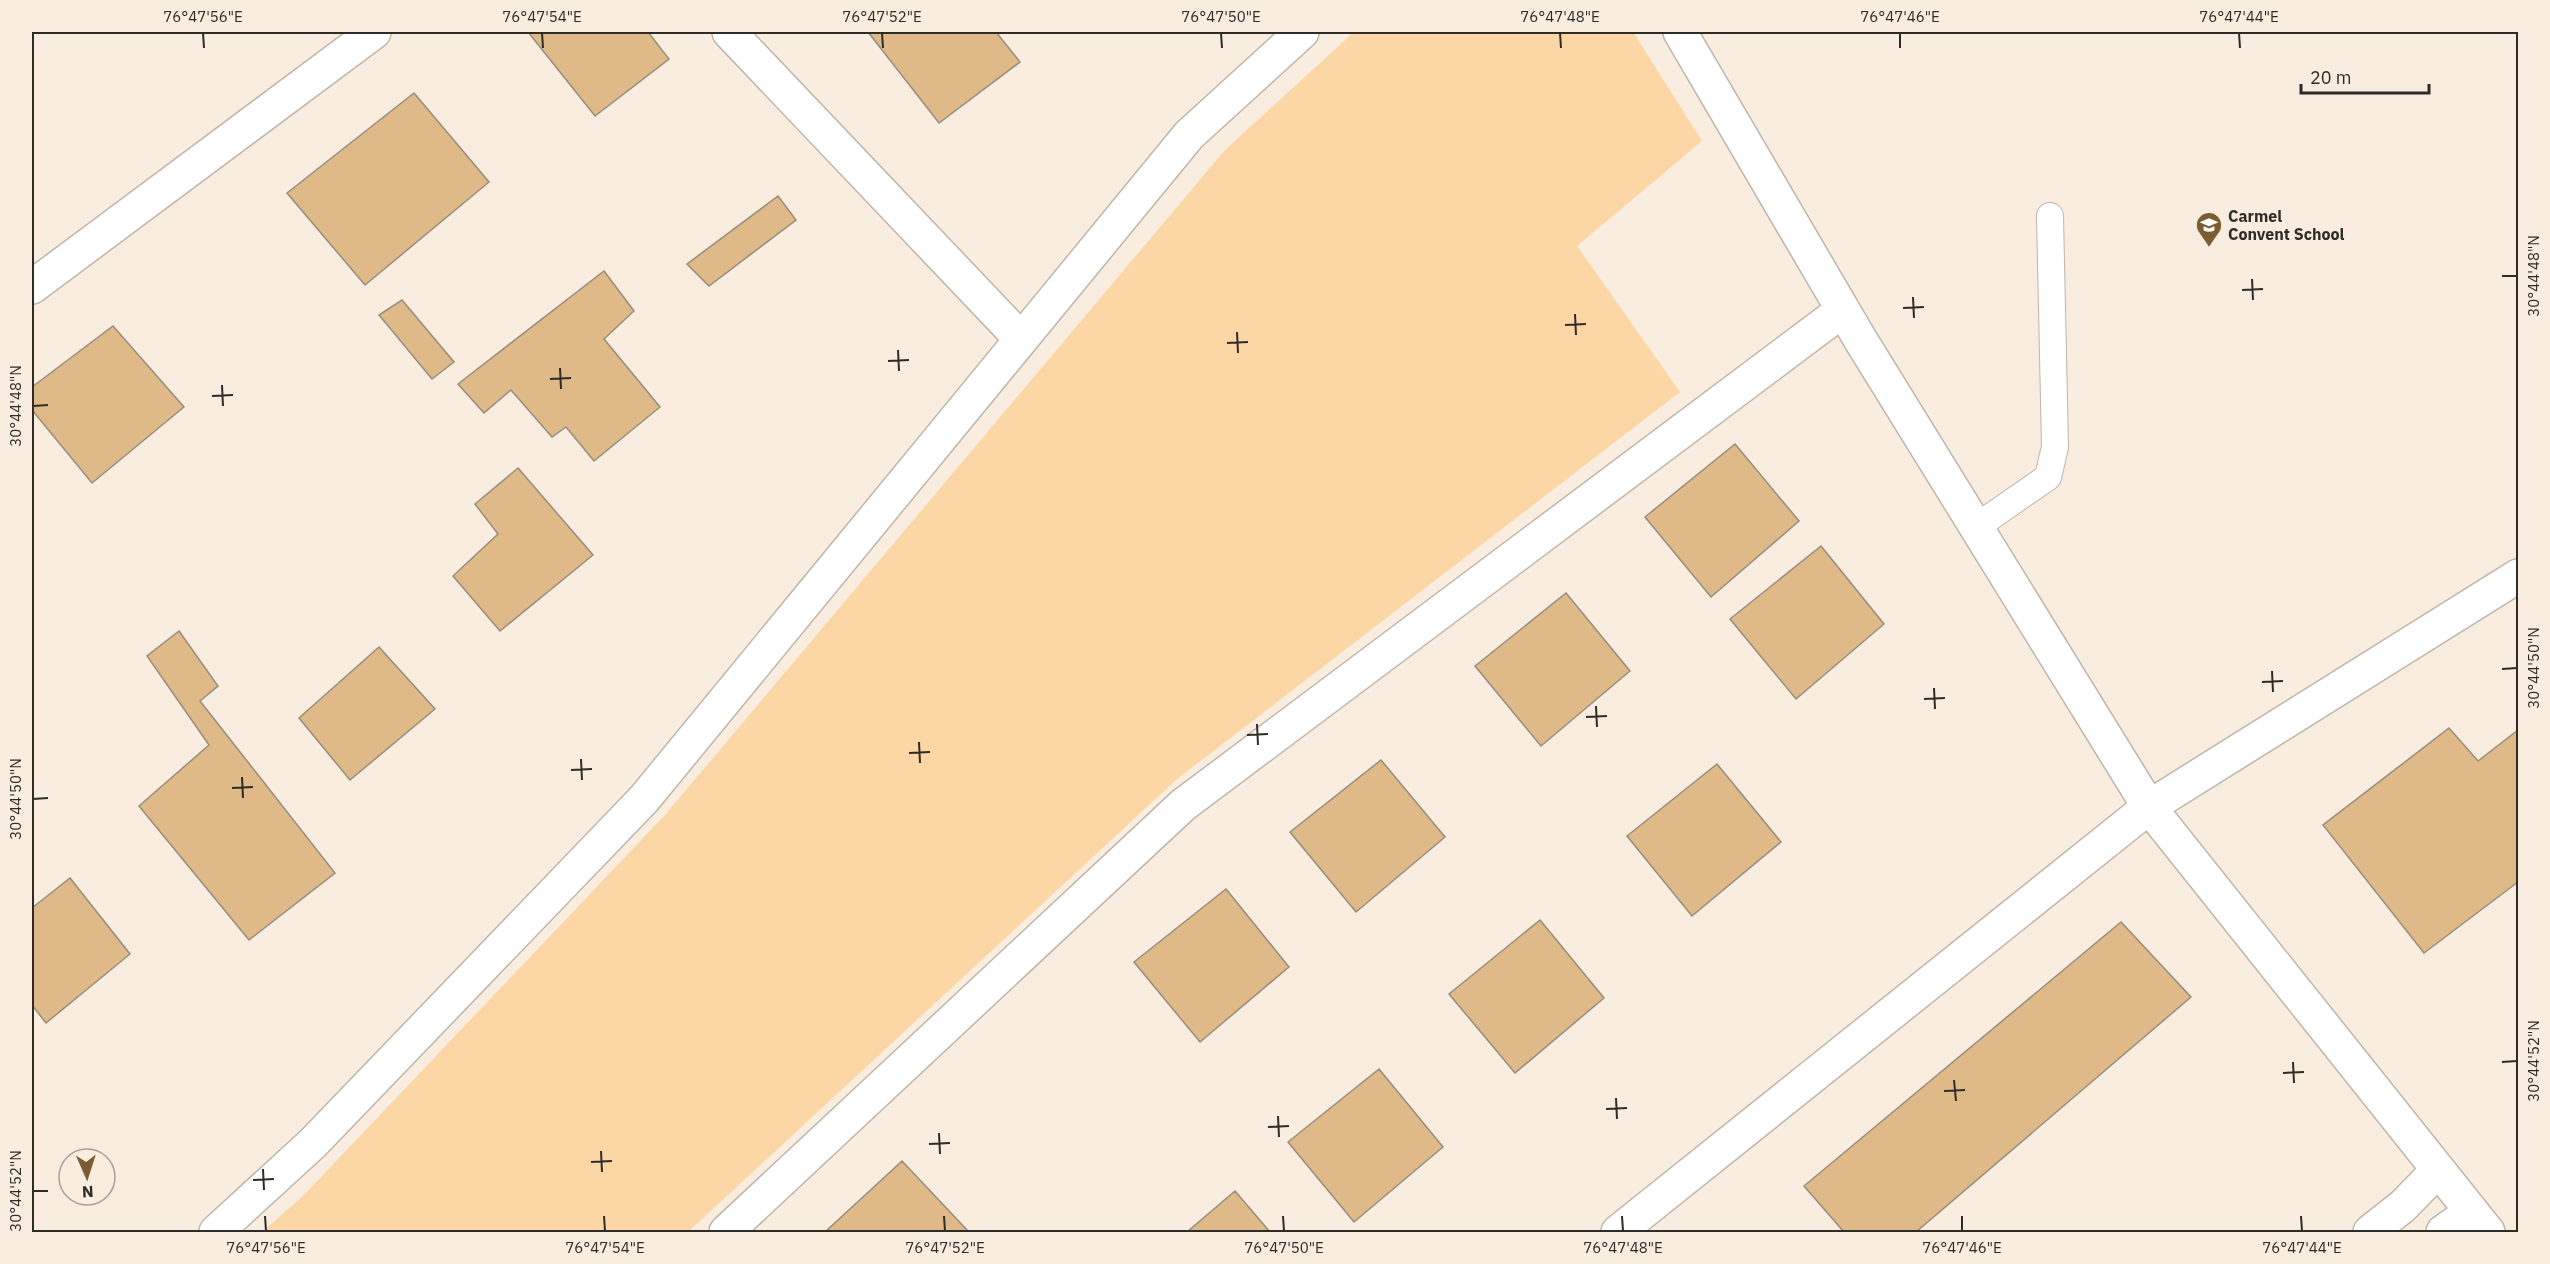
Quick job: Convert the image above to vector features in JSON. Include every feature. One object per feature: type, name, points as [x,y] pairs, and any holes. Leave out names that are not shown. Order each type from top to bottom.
[{"type":"street","points":[[32,287],[374,32]]},
{"type":"street","points":[[729,32],[1020,338]]},
{"type":"street","points":[[216,1233],[313,1143],[644,799],[1020,338],[1189,135],[1302,32]]},
{"type":"street","points":[[1680,32],[1843,310],[2149,807],[2479,1222],[2443,1233]]},
{"type":"street","points":[[726,1233],[1184,805],[1843,310]]},
{"type":"street","points":[[1618,1233],[2149,807],[2518,576]]},
{"type":"street","points":[[2370,1233],[2403,1206],[2438,1170]]},
{"type":"lane","points":[[1976,527],[2048,477],[2055,447],[2050,216]]},
{"type":"shaded area","points":[[1354,32],[1633,32],[1702,141],[1577,246],[1680,392],[1177,779],[688,1232],[262,1232],[303,1196],[665,815],[1225,150]]},
{"type":"building","points":[[528,32],[648,32],[669,59],[595,116]]},
{"type":"building","points":[[868,32],[996,32],[1020,62],[939,123]]},
{"type":"building","points":[[414,93],[489,182],[365,285],[287,193]]},
{"type":"building","points":[[778,196],[796,220],[709,286],[687,264]]},
{"type":"building","points":[[604,271],[634,311],[604,339],[660,407],[594,461],[566,427],[552,437],[511,390],[484,413],[458,384]]},
{"type":"building","points":[[402,300],[454,362],[432,379],[379,315]]},
{"type":"building","points":[[113,326],[184,407],[92,483],[32,410],[32,387]]},
{"type":"building","points":[[1735,444],[1799,521],[1711,597],[1645,517]]},
{"type":"building","points":[[518,468],[593,555],[500,631],[453,576],[498,534],[475,504]]},
{"type":"building","points":[[1821,546],[1884,624],[1796,699],[1730,619]]},
{"type":"building","points":[[1566,593],[1630,671],[1541,746],[1475,666]]},
{"type":"building","points":[[179,631],[218,686],[200,701],[335,873],[249,940],[139,806],[209,745],[147,656]]},
{"type":"building","points":[[379,647],[435,709],[350,780],[299,718]]},
{"type":"building","points":[[2449,728],[2478,761],[2518,730],[2518,882],[2424,953],[2323,825]]},
{"type":"building","points":[[1381,760],[1445,837],[1356,912],[1290,832]]},
{"type":"building","points":[[1717,764],[1781,842],[1692,916],[1627,836]]},
{"type":"building","points":[[70,878],[130,954],[46,1023],[32,1005],[32,908]]},
{"type":"building","points":[[1226,889],[1289,967],[1200,1042],[1134,962]]},
{"type":"building","points":[[1540,920],[1604,998],[1515,1073],[1449,994]]},
{"type":"building","points":[[2121,922],[2191,997],[1916,1232],[1844,1232],[1804,1186]]},
{"type":"building","points":[[1379,1069],[1443,1147],[1354,1222],[1288,1142]]},
{"type":"building","points":[[902,1161],[967,1232],[825,1232]]},
{"type":"building","points":[[1235,1191],[1270,1232],[1187,1232]]},
{"type":"place","name":"Carmel Convent School","points":[[2209,248]]}]
